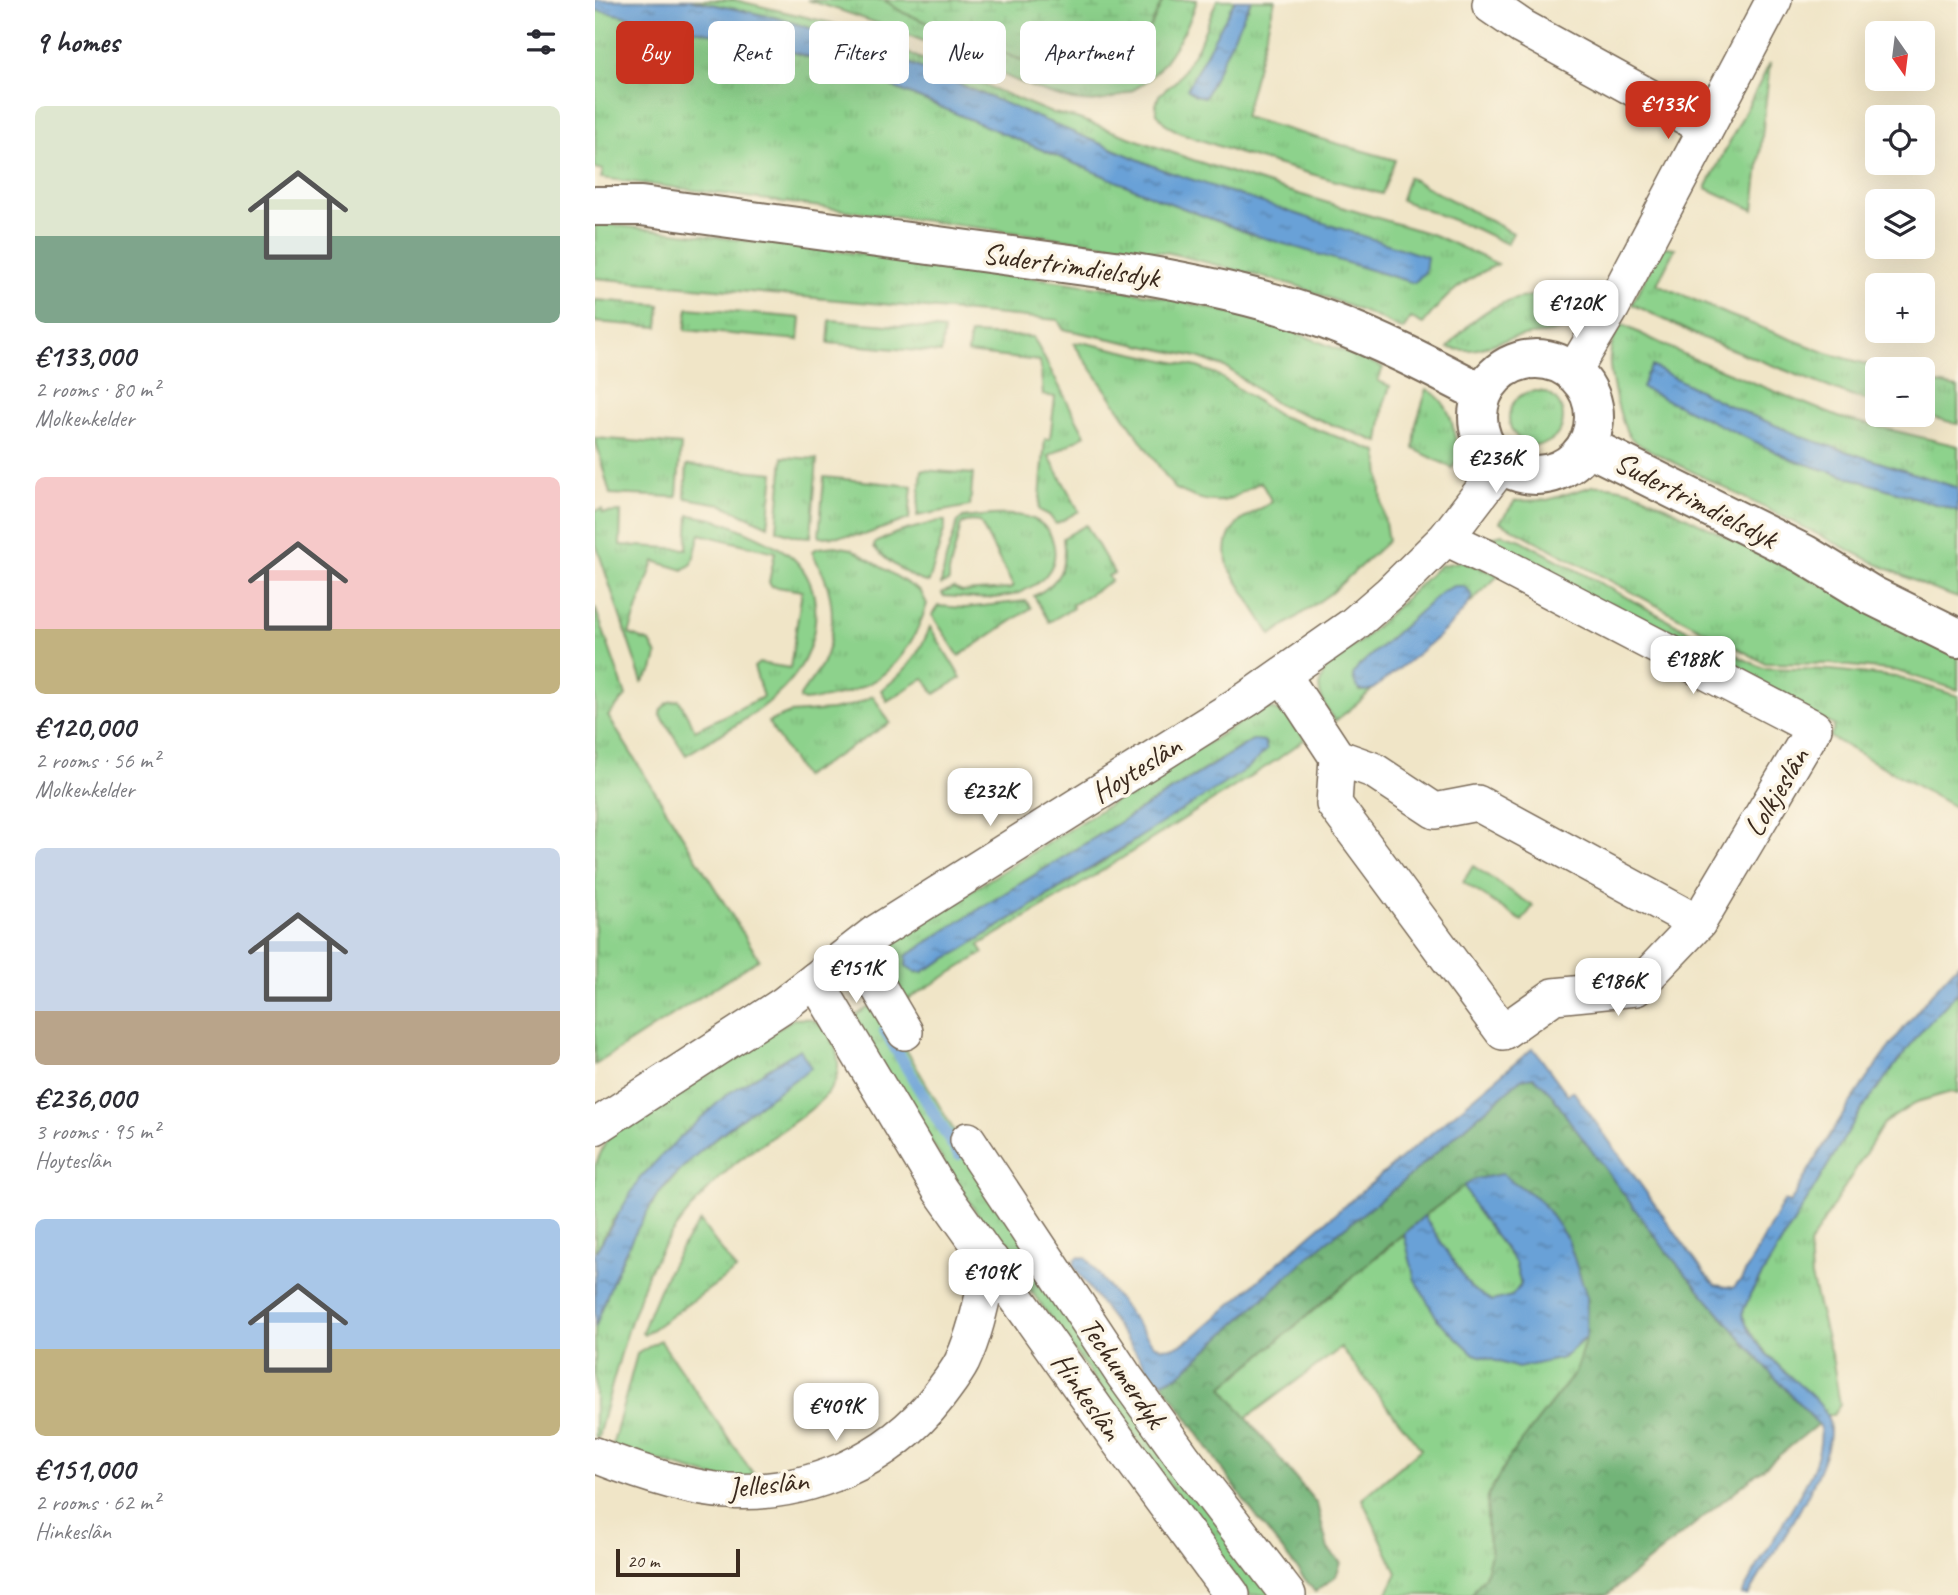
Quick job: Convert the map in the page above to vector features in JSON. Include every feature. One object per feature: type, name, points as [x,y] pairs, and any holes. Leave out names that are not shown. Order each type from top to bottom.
[{"type":"street","points":[[1491,0],[1490,5],[1522,27],[1706,128]]},
{"type":"street","points":[[1573,372],[1612,307],[1773,0]]},
{"type":"street","name":"Sudertrimdielsdyk","points":[[595,193],[641,206]]},
{"type":"street","name":"Sudertrimdielsdyk","points":[[595,206],[641,206],[1184,281],[1326,320],[1410,356],[1482,393]]},
{"type":"street","points":[[1522,360],[1549,360],[1573,372],[1586,387],[1593,406],[1594,426],[1587,446],[1571,464],[1549,474],[1524,475],[1502,465],[1488,451],[1479,433],[1477,412],[1482,393],[1498,372],[1522,360]]},
{"type":"street","name":"Sudertrimdielsdyk","points":[[1587,446],[1804,554],[1871,595],[1958,638]]},
{"type":"street","name":"Hoyteslân","points":[[595,1127],[783,1005],[874,934],[1283,675],[1353,625],[1446,538],[1502,465]]},
{"type":"street","name":"Lolkjeslân","points":[[1337,757],[1334,804],[1503,1032],[1554,996],[1636,988],[1697,923],[1814,728],[1446,538]]},
{"type":"street","name":"Sudertrimdielsdyk","points":[[1804,554],[1958,613]]},
{"type":"street","points":[[1283,675],[1337,757],[1373,771],[1435,811],[1477,803],[1697,923]]},
{"type":"street","points":[[856,949],[905,1032]]},
{"type":"street","name":"Hinkeslân","points":[[815,980],[940,1190],[1232,1595]]},
{"type":"street","name":"Techumerdyk","points":[[968,1140],[1123,1374],[1288,1595]]},
{"type":"street","name":"Jelleslân","points":[[595,1455],[674,1481],[726,1491],[774,1490],[824,1478],[844,1470],[872,1456],[897,1438],[928,1410],[946,1387],[961,1364],[973,1334],[991,1260]]},
{"type":"green space","points":[[692,0],[735,0],[823,21],[809,21],[809,28],[795,24],[795,21]]},
{"type":"green space","points":[[807,0],[884,0],[904,13],[924,21],[923,41],[909,35],[909,21],[870,21]]},
{"type":"green space","points":[[884,0],[1163,0],[1153,21],[1020,21],[1020,60],[1006,54],[1006,21],[924,21],[904,13]]},
{"type":"green space","points":[[1163,0],[1197,0],[1178,42],[1156,72],[1156,21],[1153,21]]},
{"type":"green space","points":[[1217,0],[1235,0],[1233,3],[1248,9],[1251,0],[1275,0],[1244,117],[1395,160],[1382,194],[1241,154],[1166,125],[1157,113],[1159,95],[1177,80],[1198,47]]},
{"type":"green space","points":[[595,10],[650,21],[616,21],[616,84],[694,84],[694,30],[708,33],[708,84],[795,84],[795,53],[809,57],[809,84],[886,84],[1154,197],[1251,234],[1321,254],[1163,170],[958,84],[982,84],[1049,112],[1076,118],[1193,160],[1434,235],[1498,264],[1456,289],[1423,324],[1411,318],[1403,330],[1298,286],[1170,253],[601,178],[603,170],[595,168]]},
{"type":"green space","points":[[909,54],[923,59],[923,69],[909,63]]},
{"type":"green space","points":[[1006,54],[1020,60],[1020,82],[1006,76]]},
{"type":"green space","points":[[1770,63],[1754,210],[1706,188]]},
{"type":"green space","points":[[1025,84],[1143,84],[1126,93],[1098,101],[1067,99]]},
{"type":"green space","points":[[1408,177],[1513,233],[1507,244],[1401,200]]},
{"type":"green space","points":[[595,223],[880,256],[1148,294],[1282,327],[1383,367],[1378,381],[1390,386],[1384,404],[1379,442],[1277,404],[1227,368],[1197,357],[1063,329],[1058,320],[595,278]]},
{"type":"green space","points":[[1675,248],[1657,284],[1827,353],[1865,364],[1865,400],[1700,337],[1632,304],[1661,249]]},
{"type":"green space","points":[[1561,294],[1584,305],[1567,327],[1549,333],[1508,339],[1477,349],[1448,348],[1469,324],[1492,308],[1517,298]]},
{"type":"green space","points":[[595,300],[660,305],[658,327],[595,322]]},
{"type":"green space","points":[[688,308],[801,318],[799,340],[685,330]]},
{"type":"green space","points":[[830,320],[944,330],[941,353],[828,343]]},
{"type":"green space","points":[[1621,324],[1687,356],[1841,418],[1865,424],[1865,427],[1879,427],[1958,446],[1958,488],[1805,438],[1725,404],[1652,366],[1642,387],[1793,460],[1958,511],[1958,598],[1873,562],[1633,440],[1626,431],[1613,385],[1610,363],[1615,335]]},
{"type":"green space","points":[[970,334],[1033,337],[1085,435],[1049,456],[1079,511],[1056,524],[1049,515],[1039,510],[1045,439],[1050,439],[1055,397],[1043,395],[1040,361],[968,353]]},
{"type":"green space","points":[[1081,342],[1197,367],[1216,374],[1278,415],[1378,452],[1388,541],[1331,593],[1271,635],[1228,566],[1226,553],[1227,542],[1236,525],[1272,502],[1261,482],[1232,498],[1217,501],[1202,499],[1174,488],[1074,344]]},
{"type":"green space","points":[[1935,383],[1958,388],[1958,424],[1935,418]]},
{"type":"green space","points":[[1427,389],[1443,402],[1451,419],[1458,459],[1452,468],[1414,449],[1416,424]]},
{"type":"green space","points":[[1541,391],[1551,395],[1559,403],[1563,418],[1559,433],[1551,441],[1531,445],[1521,441],[1513,433],[1509,413],[1513,403],[1521,395]]},
{"type":"green space","points":[[595,438],[681,445],[677,495],[610,494]]},
{"type":"green space","points":[[783,457],[817,459],[811,537],[795,536],[777,530]]},
{"type":"green space","points":[[687,465],[774,473],[768,526],[721,504],[685,498]]},
{"type":"green space","points":[[922,470],[973,474],[970,506],[917,516]]},
{"type":"green space","points":[[824,477],[912,486],[909,519],[864,535],[819,537]]},
{"type":"green space","points":[[1593,486],[1631,490],[1643,495],[1958,653],[1958,690],[1897,671],[1831,664],[1765,663],[1500,522],[1515,501],[1547,500]]},
{"type":"green space","points":[[602,509],[603,513],[621,512],[620,545],[687,549],[689,515],[724,523],[778,547],[804,571],[811,586],[815,619],[813,635],[801,667],[780,692],[756,712],[686,755],[660,714],[661,709],[669,702],[679,700],[695,730],[763,697],[754,667],[759,663],[790,668],[802,591],[771,586],[769,582],[775,552],[700,534],[692,564],[683,570],[654,561],[629,634],[650,642],[657,655],[653,670],[642,682],[595,541],[595,511]]},
{"type":"green space","points":[[1025,516],[1042,525],[1054,545],[1051,568],[1037,583],[1010,596],[943,596],[942,593],[953,588],[962,592],[1010,589],[1013,586],[980,522],[973,521],[961,525],[949,581],[941,585],[958,521],[962,518]]},
{"type":"green space","points":[[945,521],[945,527],[929,582],[900,569],[874,547],[875,543],[896,533]]},
{"type":"green space","points":[[1086,525],[1114,573],[1108,576],[1111,581],[1049,622],[1034,596],[1050,586],[1060,573],[1064,557],[1063,538]]},
{"type":"green space","points":[[1502,534],[1521,540],[1714,645],[1763,668],[1831,670],[1896,677],[1958,696],[1958,809],[1830,737],[1835,726],[1597,602],[1490,540],[1491,537]]},
{"type":"green space","points":[[835,546],[852,549],[921,592],[927,604],[909,645],[883,674],[867,685],[849,692],[804,701],[800,696],[820,668],[826,654],[832,620],[828,586],[812,551]]},
{"type":"green space","points":[[1462,561],[1499,575],[1470,603],[1472,596],[1454,586],[1443,591],[1359,666],[1360,691],[1373,689],[1335,721],[1325,707],[1320,693],[1319,686],[1326,666],[1362,640],[1439,566]]},
{"type":"green space","points":[[1026,601],[1031,608],[959,656],[932,615],[938,606],[965,608]]},
{"type":"green space","points":[[595,607],[626,696],[608,716],[759,959],[595,1065]]},
{"type":"green space","points":[[930,627],[961,678],[935,694],[924,678],[887,701],[881,690],[911,662]]},
{"type":"green space","points":[[873,696],[890,723],[803,777],[768,722],[790,713],[832,710],[854,705]]},
{"type":"green space","points":[[1268,708],[1285,715],[1305,739],[1278,759],[1075,888],[979,945],[984,953],[901,1003],[886,964],[894,939],[1262,709]],"holes":[[[1252,740],[1264,741],[1267,745],[1123,849],[957,953],[922,972],[906,956]]]},
{"type":"green space","points":[[1473,866],[1533,906],[1522,921],[1463,882]]},
{"type":"green space","points":[[1958,992],[1958,1094],[1951,1092],[1917,1102],[1884,1123],[1809,1245],[1811,1277],[1833,1362],[1840,1405],[1833,1415],[1827,1415],[1758,1343],[1742,1314],[1750,1295],[1861,1110],[1922,1030]]},
{"type":"green space","points":[[873,1007],[891,1024],[956,1134],[1277,1595],[1250,1595],[1236,1578],[987,1229],[852,1018]]},
{"type":"green space","points":[[793,1019],[807,1019],[817,1023],[830,1036],[838,1063],[835,1081],[817,1104],[729,1169],[696,1203],[666,1241],[644,1282],[598,1437],[595,1437],[595,1328],[634,1234],[658,1195],[693,1157],[810,1068],[800,1050],[613,1220],[595,1253],[595,1166],[608,1136]]},
{"type":"green space","points":[[1534,1077],[1550,1092],[1666,1251],[1818,1424],[1607,1595],[1471,1595],[1485,1576],[1491,1554],[1487,1530],[1488,1495],[1511,1455],[1575,1373],[1586,1337],[1475,1179],[1424,1216],[1222,1388],[1317,1504],[1328,1549],[1341,1563],[1336,1576],[1315,1592],[1248,1506],[1162,1382],[1179,1375],[1316,1250],[1399,1185],[1521,1079]]},
{"type":"green space","points":[[1464,1186],[1476,1210],[1515,1262],[1521,1285],[1512,1296],[1492,1301],[1471,1288],[1424,1216]]},
{"type":"green space","points":[[700,1221],[736,1270],[644,1335],[642,1333],[647,1318],[666,1274]]},
{"type":"green space","points":[[1404,1234],[1415,1280],[1563,1358],[1586,1337],[1575,1373],[1511,1455],[1488,1495],[1487,1530],[1491,1554],[1485,1576],[1471,1595],[1386,1595],[1397,1573],[1362,1499],[1421,1449],[1341,1348],[1246,1418],[1222,1388]]},
{"type":"green space","points":[[660,1340],[759,1482],[727,1481],[612,1447],[637,1354]]},
{"type":"water","points":[[595,0],[692,0],[787,21],[708,21],[708,33],[694,30],[694,21],[650,21],[595,10]]},
{"type":"water","points":[[1235,0],[1251,0],[1205,97],[1195,95],[1187,89]]},
{"type":"water","points":[[795,24],[809,28],[809,57],[795,53]]},
{"type":"water","points":[[909,63],[923,69],[923,84],[958,84],[1163,170],[1427,257],[1425,272],[1414,283],[1251,234],[1154,197],[886,84],[909,84]]},
{"type":"water","points":[[1652,366],[1725,404],[1805,438],[1958,488],[1958,511],[1793,460],[1642,388]]},
{"type":"water","points":[[1454,586],[1463,586],[1472,596],[1456,619],[1428,646],[1373,689],[1359,689],[1353,675],[1359,666],[1443,591]]},
{"type":"water","points":[[1253,740],[1264,741],[1267,750],[1247,769],[957,953],[922,972],[916,972],[906,966],[906,956]]},
{"type":"water","points":[[1958,964],[1958,992],[1922,1030],[1861,1110],[1750,1295],[1742,1314],[1747,1327],[1762,1349],[1822,1407],[1829,1421],[1830,1432],[1822,1463],[1807,1497],[1748,1595],[1741,1595],[1814,1465],[1820,1426],[1666,1251],[1550,1092],[1534,1077],[1521,1079],[1399,1185],[1316,1250],[1179,1375],[1162,1382],[1153,1376],[1074,1267],[1078,1257],[1086,1258],[1153,1344],[1161,1348],[1175,1347],[1194,1337],[1312,1233],[1533,1048],[1568,1095],[1573,1091],[1705,1274],[1715,1285],[1733,1288],[1741,1280],[1784,1201],[1790,1203],[1867,1079],[1910,1020]]},
{"type":"water","points":[[800,1049],[811,1068],[712,1141],[675,1175],[657,1196],[623,1257],[595,1328],[595,1253],[640,1178],[726,1095]]},
{"type":"water","points":[[1502,1174],[1541,1201],[1568,1240],[1587,1297],[1586,1337],[1563,1358],[1518,1368],[1474,1354],[1438,1320],[1415,1280],[1404,1234],[1424,1216],[1471,1288],[1492,1301],[1512,1296],[1521,1284],[1515,1262],[1476,1210],[1464,1186],[1475,1179]]},
{"type":"waterway","points":[[885,1031],[958,1154]]}]
